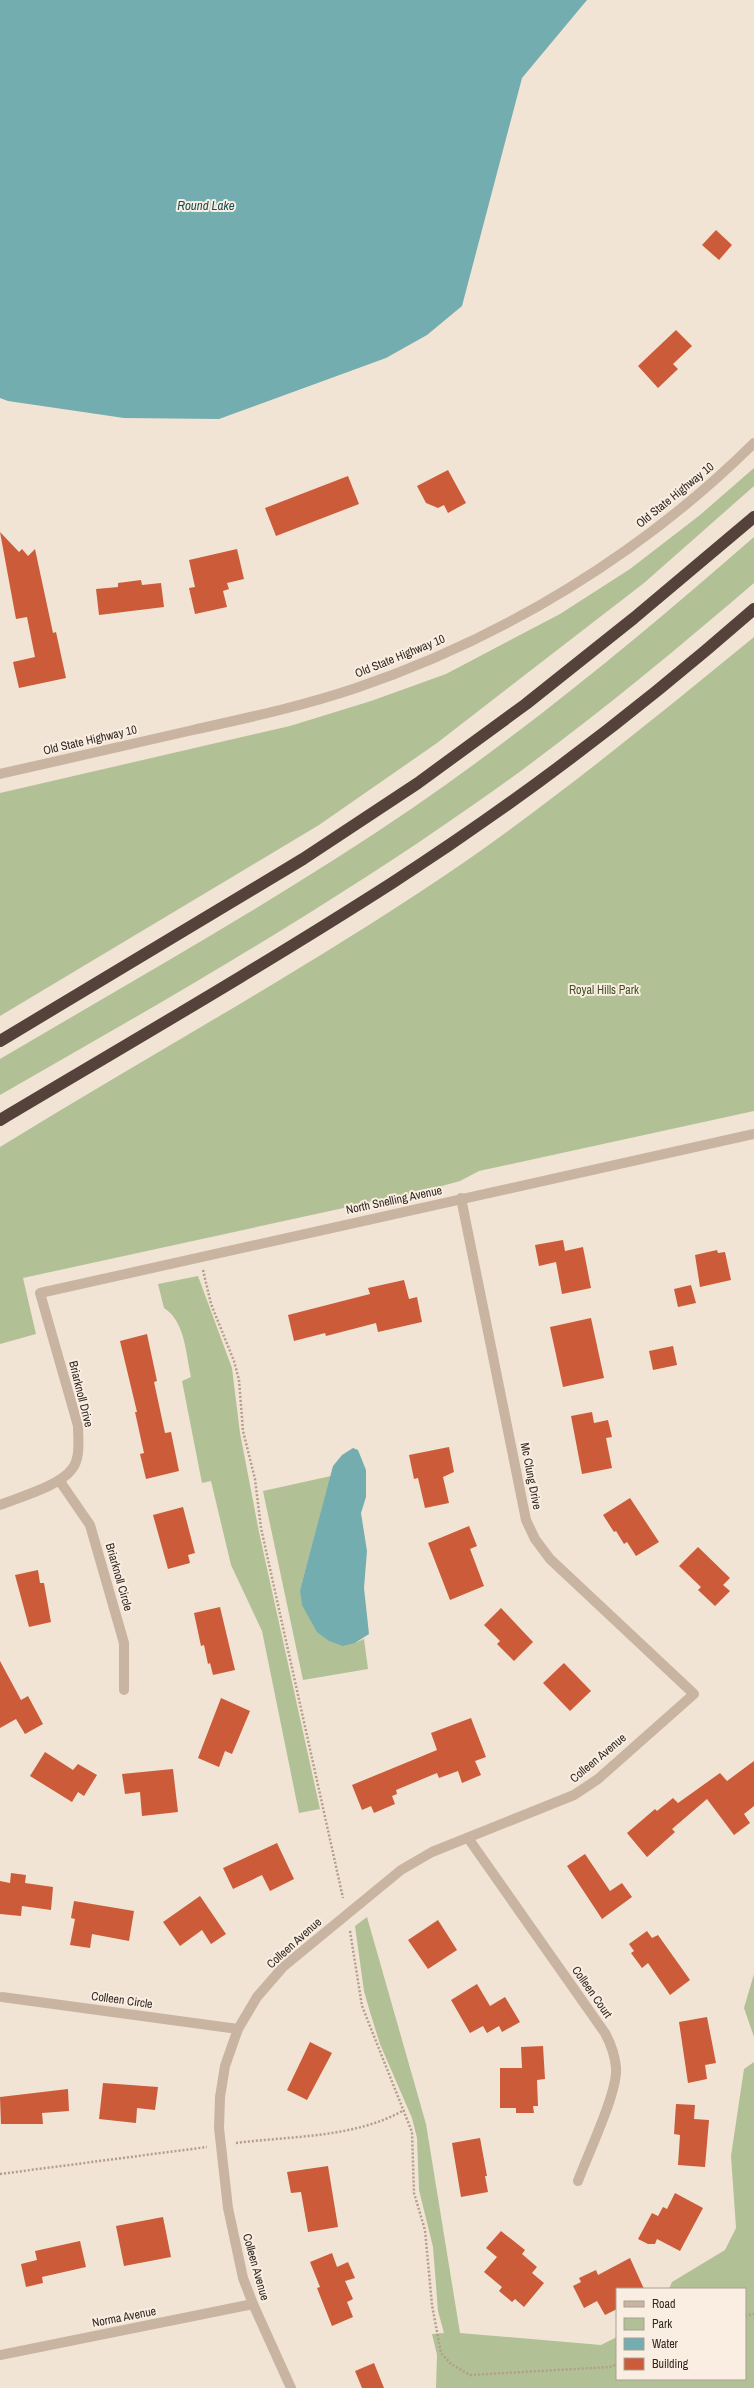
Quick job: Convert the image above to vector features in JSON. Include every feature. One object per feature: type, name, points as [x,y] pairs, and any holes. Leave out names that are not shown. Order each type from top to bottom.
[{"type":"highway","points":[[0,1041],[303,859],[418,783],[526,704],[652,603],[754,517]]},
{"type":"highway","points":[[0,1120],[394,882],[613,726],[754,609]]},
{"type":"street","name":"Old State Highway 10","points":[[0,774],[245,718],[347,691],[416,666],[484,635],[542,604],[601,568],[716,480],[754,443]]},
{"type":"street","name":"North Snelling Avenue","points":[[40,1293],[461,1198],[754,1134]]},
{"type":"street","name":"Mc Clung Drive","points":[[461,1198],[526,1520],[536,1539],[550,1559],[694,1694]]},
{"type":"street","name":"Briarknoll Drive","points":[[0,1505],[58,1480],[73,1468],[79,1449],[78,1426],[40,1293]]},
{"type":"street","name":"Briarknoll Circle","points":[[58,1480],[90,1525],[124,1643],[124,1690]]},
{"type":"street","name":"Colleen Avenue","points":[[291,2388],[253,2304],[234,2242],[219,2128],[220,2097],[225,2066],[238,2029],[257,1997],[283,1967],[401,1870],[432,1852],[574,1795],[598,1779],[694,1694]]},
{"type":"street","name":"Colleen Court","points":[[468,1838],[605,2033],[612,2048],[616,2069],[614,2088],[578,2181]]},
{"type":"street","name":"Colleen Circle","points":[[2,1997],[238,2029]]},
{"type":"street","name":"Norma Avenue","points":[[0,2355],[253,2304]]},
{"type":"path","points":[[201,1256],[205,1287],[234,1362],[239,1380],[243,1431],[255,1478],[261,1528],[347,1914],[362,2006],[386,2072],[404,2110],[412,2132],[414,2193],[425,2230],[432,2305],[441,2353],[451,2364],[470,2375],[610,2367],[616,2364]]},
{"type":"path","points":[[0,2174],[184,2152],[221,2145],[358,2129],[385,2121],[404,2110]]},
{"type":"green space","points":[[754,468],[754,486],[644,583],[437,743],[319,825],[0,1016],[0,793],[290,726],[371,701],[446,674],[560,614],[630,569],[700,515]]},
{"type":"green space","points":[[754,537],[754,583],[686,641],[581,725],[510,779],[416,844],[299,919],[181,991],[0,1095],[0,1059],[261,905],[364,841],[414,807],[502,744],[588,677],[672,608]]},
{"type":"green space","name":"Royal Hills Park","points":[[754,637],[754,1111],[479,1171],[460,1181],[431,1189],[23,1278],[36,1334],[0,1344],[0,1147],[276,982],[438,880],[479,852],[559,793]]},
{"type":"green space","points":[[198,1276],[232,1368],[240,1433],[259,1532],[320,1809],[299,1813],[262,1631],[231,1565],[211,1481],[202,1483],[182,1381],[191,1377],[186,1348],[184,1339],[176,1321],[164,1308],[158,1284]]},
{"type":"green space","points":[[331,1476],[300,1590],[355,1643],[364,1639],[368,1669],[303,1680],[263,1491]]},
{"type":"green space","points":[[367,1917],[426,2124],[460,2333],[601,2345],[616,2338],[616,2380],[746,2380],[746,2288],[669,2288],[672,2282],[725,2250],[736,2228],[731,2156],[744,2069],[754,2062],[754,2388],[436,2388],[437,2355],[432,2334],[444,2333],[438,2311],[433,2247],[419,2190],[417,2138],[412,2118],[380,2044],[370,2012],[364,1991],[355,1926]]},
{"type":"green space","points":[[754,1974],[754,2037],[744,2008]]},
{"type":"water","name":"Round Lake","points":[[0,0],[587,0],[522,78],[462,306],[427,335],[386,358],[219,419],[124,418],[8,401],[0,398]]},
{"type":"water","points":[[353,1448],[358,1450],[366,1470],[366,1497],[361,1513],[367,1551],[364,1588],[369,1634],[355,1643],[343,1646],[329,1641],[317,1632],[302,1605],[300,1590],[333,1466],[342,1455]]},
{"type":"building","points":[[716,230],[732,245],[719,260],[702,245]]},
{"type":"building","points":[[676,330],[692,346],[673,364],[678,369],[658,388],[638,366]]},
{"type":"building","points":[[448,470],[466,503],[448,513],[444,505],[438,508],[426,503],[417,486]]},
{"type":"building","points":[[348,476],[359,504],[276,536],[265,508]]},
{"type":"building","points":[[0,532],[19,552],[22,549],[28,556],[35,549],[53,633],[56,632],[66,678],[19,688],[13,662],[35,657],[27,617],[16,619]]},
{"type":"building","points":[[237,549],[244,579],[227,583],[229,589],[223,591],[227,607],[195,614],[189,588],[195,587],[189,560]]},
{"type":"building","points":[[141,580],[142,585],[161,583],[164,607],[99,615],[96,589],[118,587],[118,583]]},
{"type":"building","points":[[563,1240],[565,1251],[583,1247],[591,1288],[562,1294],[556,1262],[539,1266],[535,1245]]},
{"type":"building","points":[[717,1250],[718,1253],[725,1252],[731,1280],[700,1287],[695,1255]]},
{"type":"building","points":[[404,1280],[409,1299],[417,1297],[422,1322],[378,1332],[376,1323],[326,1336],[325,1333],[294,1341],[288,1315],[370,1294],[368,1288]]},
{"type":"building","points":[[691,1285],[696,1303],[678,1307],[674,1289]]},
{"type":"building","points":[[591,1318],[604,1378],[563,1387],[550,1327]]},
{"type":"building","points":[[147,1334],[157,1381],[154,1382],[165,1433],[171,1432],[179,1471],[146,1479],[140,1454],[144,1453],[135,1412],[137,1412],[120,1341]]},
{"type":"building","points":[[673,1346],[677,1365],[653,1370],[649,1351]]},
{"type":"building","points":[[592,1412],[594,1423],[608,1420],[612,1437],[606,1438],[612,1468],[582,1474],[571,1416]]},
{"type":"building","points":[[449,1447],[454,1472],[443,1477],[449,1503],[425,1508],[418,1478],[414,1479],[409,1455]]},
{"type":"building","points":[[630,1498],[659,1542],[636,1556],[627,1542],[624,1544],[616,1531],[614,1532],[603,1515]]},
{"type":"building","points":[[183,1507],[195,1553],[188,1555],[190,1563],[168,1569],[153,1515]]},
{"type":"building","points":[[469,1526],[477,1546],[470,1549],[484,1586],[450,1600],[428,1543]]},
{"type":"building","points":[[698,1547],[730,1578],[723,1585],[730,1591],[715,1606],[698,1590],[701,1587],[679,1566]]},
{"type":"building","points":[[38,1570],[40,1583],[44,1583],[51,1622],[29,1627],[15,1575]]},
{"type":"building","points":[[220,1607],[235,1670],[213,1675],[210,1663],[208,1664],[204,1645],[201,1646],[194,1613]]},
{"type":"building","points":[[501,1608],[533,1642],[514,1661],[497,1644],[500,1641],[484,1625]]},
{"type":"building","points":[[0,1661],[21,1700],[28,1696],[43,1724],[25,1734],[16,1719],[0,1728]]},
{"type":"building","points":[[564,1663],[591,1691],[570,1711],[543,1683]]},
{"type":"building","points":[[221,1698],[250,1711],[232,1754],[225,1751],[219,1767],[198,1758]]},
{"type":"building","points":[[471,1718],[486,1757],[475,1761],[481,1775],[462,1783],[458,1771],[439,1778],[437,1773],[396,1790],[397,1794],[392,1796],[395,1804],[374,1813],[371,1806],[362,1810],[352,1785],[437,1750],[431,1733]]},
{"type":"building","points":[[45,1752],[73,1770],[78,1764],[97,1775],[84,1796],[78,1792],[72,1802],[30,1776]]},
{"type":"building","points":[[754,1761],[754,1806],[744,1814],[750,1823],[734,1835],[707,1799],[672,1829],[675,1832],[647,1857],[627,1833],[655,1809],[657,1811],[673,1798],[678,1803],[720,1773],[727,1781]]},
{"type":"building","points":[[173,1769],[178,1812],[142,1816],[140,1792],[125,1794],[122,1774]]},
{"type":"building","points":[[277,1843],[294,1879],[270,1891],[262,1875],[233,1889],[223,1868]]},
{"type":"building","points":[[585,1854],[610,1891],[622,1883],[632,1897],[602,1919],[567,1866]]},
{"type":"building","points":[[11,1873],[26,1875],[25,1883],[53,1887],[51,1910],[22,1906],[21,1916],[0,1914],[0,1881],[10,1883]]},
{"type":"building","points":[[200,1896],[226,1934],[211,1944],[202,1930],[180,1946],[163,1922]]},
{"type":"building","points":[[74,1901],[134,1911],[129,1941],[92,1934],[90,1948],[70,1945],[75,1919],[71,1918]]},
{"type":"building","points":[[438,1920],[457,1950],[428,1969],[408,1940]]},
{"type":"building","points":[[647,1931],[652,1938],[658,1935],[690,1980],[670,1995],[648,1963],[642,1968],[631,1953],[634,1951],[629,1944]]},
{"type":"building","points":[[477,1984],[490,2006],[505,1997],[520,2022],[502,2032],[499,2026],[487,2033],[483,2026],[470,2033],[451,2000]]},
{"type":"building","points":[[707,2017],[716,2063],[705,2065],[707,2079],[688,2083],[679,2022]]},
{"type":"building","points":[[310,2042],[332,2053],[307,2100],[287,2090]]},
{"type":"building","points":[[543,2046],[545,2079],[537,2080],[538,2106],[533,2106],[534,2113],[516,2113],[516,2108],[500,2108],[500,2068],[522,2068],[521,2047]]},
{"type":"building","points":[[103,2083],[158,2087],[155,2110],[137,2108],[136,2123],[99,2119]]},
{"type":"building","points":[[68,2089],[69,2111],[42,2113],[43,2124],[1,2124],[0,2097]]},
{"type":"building","points":[[676,2104],[695,2105],[694,2119],[709,2120],[705,2167],[678,2165],[680,2135],[674,2134]]},
{"type":"building","points":[[480,2138],[487,2176],[485,2176],[488,2192],[461,2197],[452,2143]]},
{"type":"building","points":[[328,2166],[338,2227],[308,2232],[301,2192],[291,2193],[287,2172]]},
{"type":"building","points":[[675,2193],[703,2208],[680,2251],[657,2239],[655,2244],[648,2244],[638,2239],[652,2213],[658,2216],[663,2207],[667,2209]]},
{"type":"building","points":[[163,2217],[171,2257],[124,2266],[116,2226]]},
{"type":"building","points":[[501,2231],[525,2250],[522,2254],[537,2267],[532,2273],[544,2283],[524,2307],[515,2299],[512,2302],[499,2291],[502,2287],[484,2272],[497,2257],[486,2248]]},
{"type":"building","points":[[80,2241],[86,2267],[42,2277],[43,2283],[26,2287],[21,2264],[37,2260],[35,2251]]},
{"type":"building","points":[[332,2253],[337,2267],[348,2262],[355,2278],[345,2281],[353,2299],[347,2302],[353,2317],[332,2326],[317,2288],[320,2287],[310,2262]]},
{"type":"building","points":[[630,2258],[644,2288],[616,2288],[616,2310],[605,2315],[597,2301],[584,2308],[573,2286],[581,2282],[579,2278],[596,2270],[598,2275]]},
{"type":"building","points":[[374,2363],[384,2388],[362,2388],[355,2371]]}]
